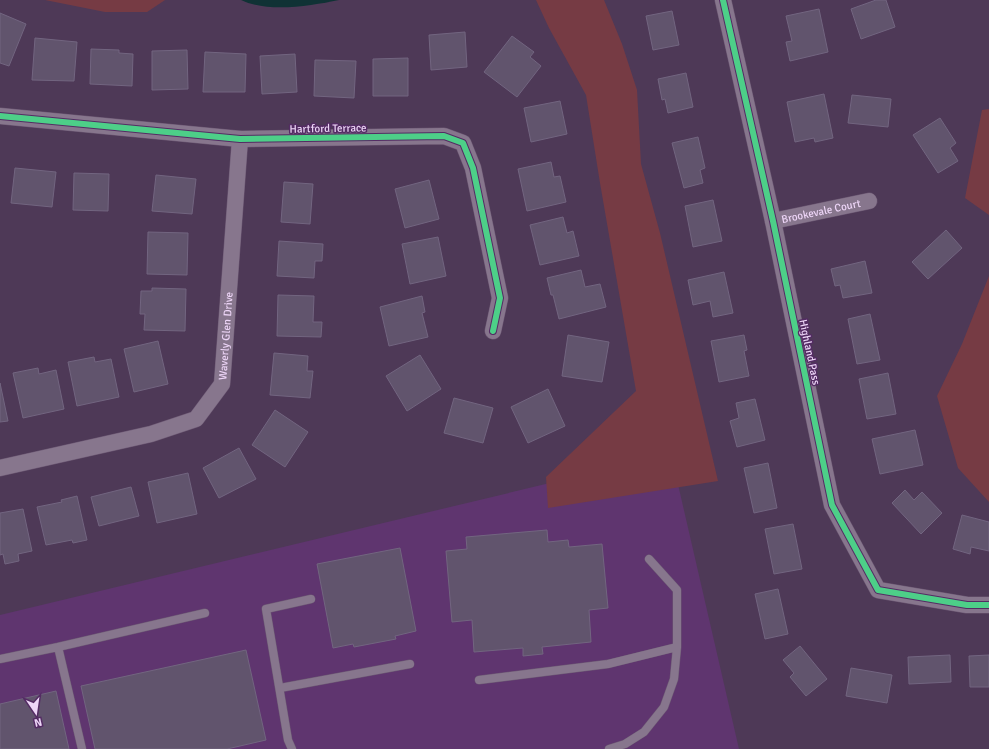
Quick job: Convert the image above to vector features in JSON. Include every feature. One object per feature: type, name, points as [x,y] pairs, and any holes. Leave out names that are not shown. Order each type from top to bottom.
[{"type":"street","name":"Highland Pass","points":[[723,0],[773,221],[832,505],[878,590],[967,605],[989,605]]},
{"type":"street","name":"Hartford Terrace","points":[[0,116],[240,139],[444,136],[463,143],[473,168],[500,298],[494,331]]},
{"type":"street","name":"Waverly Glen Drive","points":[[0,468],[151,434],[196,419],[222,384],[240,139]]},
{"type":"street","name":"Brookevale Court","points":[[773,221],[869,201]]},
{"type":"lane","points":[[609,749],[625,744],[644,732],[664,707],[674,679],[677,647],[677,590],[649,559]]},
{"type":"lane","points":[[292,749],[288,740],[266,609],[311,599]]},
{"type":"lane","points":[[0,659],[205,614]]},
{"type":"lane","points":[[58,647],[82,749]]},
{"type":"lane","points":[[479,680],[608,664],[677,647]]},
{"type":"lane","points":[[280,688],[410,664]]},
{"type":"shaded area","points":[[45,0],[165,0],[147,12],[105,12]]},
{"type":"shaded area","points":[[241,0],[339,0],[302,6],[276,7],[252,4]]},
{"type":"shaded area","points":[[536,0],[604,0],[622,44],[637,90],[641,164],[660,233],[718,481],[548,508],[546,477],[636,391],[586,95],[549,28]]},
{"type":"shaded area","points":[[989,109],[989,215],[965,198],[982,110]]},
{"type":"shaded area","points":[[989,276],[989,502],[958,468],[937,396],[962,344]]},
{"type":"shaded area","points":[[671,454],[739,749],[0,749],[0,615]]},
{"type":"building","points":[[876,0],[886,0],[895,27],[861,39],[851,9]]},
{"type":"building","points":[[819,9],[828,52],[790,61],[786,42],[792,41],[786,16]]},
{"type":"building","points":[[672,11],[679,45],[653,50],[646,16]]},
{"type":"building","points":[[0,13],[26,24],[9,66],[0,63]]},
{"type":"building","points":[[465,32],[467,67],[431,70],[429,35]]},
{"type":"building","points":[[512,36],[534,52],[530,57],[541,66],[517,97],[484,72]]},
{"type":"building","points":[[35,38],[77,42],[74,81],[32,80]]},
{"type":"building","points":[[91,49],[119,50],[119,53],[133,54],[132,86],[90,84]]},
{"type":"building","points":[[187,50],[188,89],[152,90],[152,51]]},
{"type":"building","points":[[205,52],[246,54],[245,92],[203,92]]},
{"type":"building","points":[[295,54],[297,92],[262,94],[260,56]]},
{"type":"building","points":[[408,58],[408,96],[373,96],[373,59]]},
{"type":"building","points":[[315,60],[356,61],[354,98],[314,96]]},
{"type":"building","points":[[686,73],[693,107],[668,113],[665,99],[662,100],[658,79]]},
{"type":"building","points":[[824,94],[833,138],[815,142],[814,138],[795,142],[787,102]]},
{"type":"building","points":[[852,95],[891,99],[888,127],[848,123]]},
{"type":"building","points":[[560,101],[567,134],[531,142],[524,108]]},
{"type":"building","points":[[940,118],[956,143],[950,148],[958,161],[938,173],[913,135]]},
{"type":"building","points":[[698,137],[705,168],[700,170],[703,183],[684,188],[672,143]]},
{"type":"building","points":[[551,162],[554,177],[560,176],[566,202],[527,211],[518,169]]},
{"type":"building","points":[[15,168],[56,172],[52,207],[11,203]]},
{"type":"building","points":[[74,173],[109,174],[108,211],[73,210]]},
{"type":"building","points":[[156,175],[196,179],[192,214],[152,211]]},
{"type":"building","points":[[429,180],[439,219],[405,228],[395,189]]},
{"type":"building","points":[[284,182],[313,184],[310,224],[281,222]]},
{"type":"building","points":[[713,200],[722,241],[693,247],[685,206]]},
{"type":"building","points":[[563,217],[567,233],[573,231],[579,256],[540,265],[530,225]]},
{"type":"building","points":[[946,230],[962,248],[928,279],[912,262]]},
{"type":"building","points":[[148,232],[188,233],[187,275],[147,274]]},
{"type":"building","points":[[438,237],[446,276],[410,284],[402,244]]},
{"type":"building","points":[[279,241],[323,244],[322,261],[315,261],[314,278],[277,276]]},
{"type":"building","points":[[865,261],[872,293],[843,298],[840,285],[835,286],[831,269]]},
{"type":"building","points":[[581,270],[585,287],[600,284],[606,307],[559,319],[547,278]]},
{"type":"building","points":[[724,272],[733,313],[713,317],[710,301],[693,305],[688,280]]},
{"type":"building","points":[[152,288],[186,289],[185,331],[144,330],[145,314],[140,314],[141,291],[152,291]]},
{"type":"building","points":[[278,295],[314,296],[313,322],[322,322],[321,337],[277,336]]},
{"type":"building","points":[[422,296],[425,312],[422,313],[428,337],[389,346],[380,307]]},
{"type":"building","points":[[870,314],[880,360],[857,364],[848,319]]},
{"type":"building","points":[[568,335],[609,342],[602,382],[562,376]]},
{"type":"building","points":[[744,335],[747,350],[744,351],[749,376],[719,382],[711,341]]},
{"type":"building","points":[[158,341],[168,384],[134,392],[124,349]]},
{"type":"building","points":[[274,353],[308,356],[307,371],[313,371],[310,398],[270,395]]},
{"type":"building","points":[[420,355],[441,389],[407,411],[386,376]]},
{"type":"building","points":[[94,357],[95,362],[111,359],[119,397],[77,406],[68,362]]},
{"type":"building","points":[[38,368],[39,374],[56,370],[64,409],[23,418],[13,373]]},
{"type":"building","points":[[888,373],[896,414],[867,419],[859,379]]},
{"type":"building","points":[[0,383],[8,421],[0,422]]},
{"type":"building","points":[[548,389],[565,426],[528,443],[511,407]]},
{"type":"building","points":[[454,398],[493,408],[483,443],[444,433]]},
{"type":"building","points":[[755,399],[765,440],[737,447],[730,421],[739,418],[736,403]]},
{"type":"building","points":[[275,410],[308,432],[285,467],[252,445]]},
{"type":"building","points":[[915,430],[923,465],[880,474],[872,439]]},
{"type":"building","points":[[239,448],[256,479],[219,498],[203,468]]},
{"type":"building","points":[[768,463],[777,508],[754,513],[744,468]]},
{"type":"building","points":[[188,473],[197,514],[157,523],[148,482]]},
{"type":"building","points":[[131,487],[139,516],[99,526],[91,497]]},
{"type":"building","points":[[905,490],[914,500],[922,492],[942,513],[921,534],[892,503]]},
{"type":"building","points":[[77,496],[87,540],[73,543],[72,540],[46,545],[37,507],[62,502],[61,500]]},
{"type":"building","points":[[23,509],[32,551],[18,554],[19,561],[5,564],[3,554],[0,555],[0,513]]},
{"type":"building","points":[[962,515],[989,522],[989,551],[971,547],[970,554],[953,549]]},
{"type":"building","points":[[793,524],[802,569],[774,574],[765,529]]},
{"type":"building","points":[[547,530],[548,542],[568,540],[569,547],[602,544],[608,608],[589,610],[591,642],[542,647],[543,654],[523,656],[523,648],[474,652],[472,620],[452,622],[446,551],[467,549],[466,537]]},
{"type":"building","points":[[400,548],[416,631],[395,636],[396,639],[354,647],[353,644],[333,648],[317,564]]},
{"type":"building","points":[[778,589],[788,634],[765,639],[755,594]]},
{"type":"building","points":[[800,646],[827,679],[806,696],[790,677],[794,673],[783,660]]},
{"type":"building","points":[[246,650],[266,740],[227,749],[95,749],[81,686]]},
{"type":"building","points":[[950,655],[951,682],[909,684],[908,657]]},
{"type":"building","points":[[989,655],[989,687],[970,687],[969,656]]},
{"type":"building","points":[[851,668],[892,675],[887,703],[846,696]]},
{"type":"building","points":[[56,691],[69,749],[0,749],[0,704]]},
{"type":"cycle path","points":[[723,0],[773,221],[832,505],[878,590],[967,605],[989,605]]},
{"type":"cycle path","points":[[0,116],[240,139],[444,136],[463,143],[473,168],[500,298],[493,331]]}]
